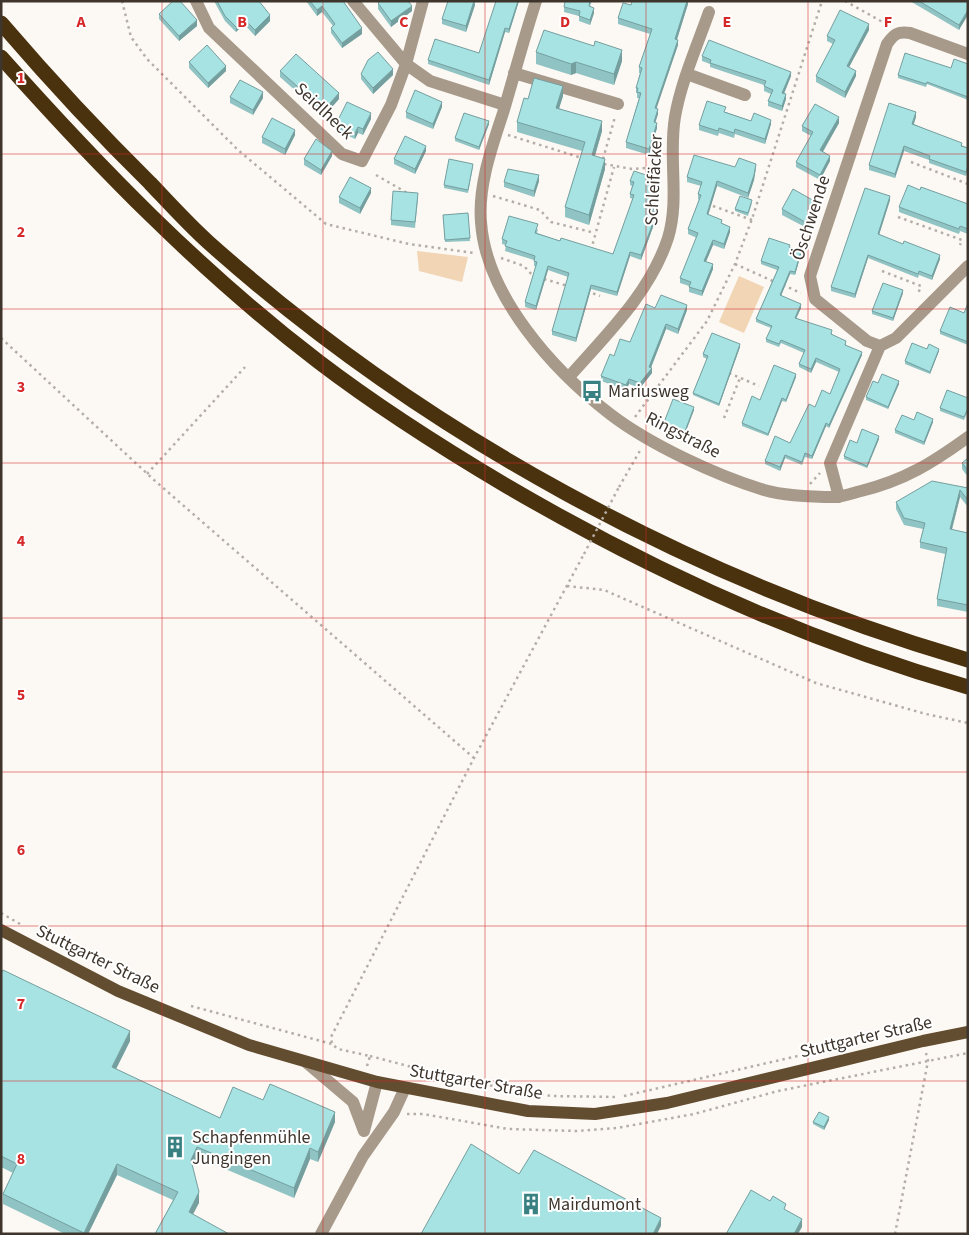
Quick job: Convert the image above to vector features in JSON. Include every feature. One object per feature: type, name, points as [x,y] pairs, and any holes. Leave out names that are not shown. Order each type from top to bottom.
[{"type":"highway","points":[[1,23],[59,90],[205,240],[333,346],[452,425],[557,489],[621,522],[757,586],[850,622],[968,660]]},
{"type":"highway","points":[[1,57],[100,166],[195,258],[320,363],[440,447],[572,525],[654,566],[748,608],[844,646],[968,687]]},
{"type":"main road","name":"Stuttgarter Straße","points":[[1,930],[118,991],[249,1045],[377,1082],[528,1112],[595,1114],[667,1103],[923,1041],[968,1032]]},
{"type":"street","name":"Seidlheck","points":[[196,1],[209,28],[342,154],[362,161],[391,105],[406,64]]},
{"type":"street","points":[[354,1],[406,64],[430,81],[505,105]]},
{"type":"street","points":[[406,64],[423,1]]},
{"type":"street","name":"Ringstraße","points":[[536,1],[497,132],[482,193],[481,222],[486,254],[508,304],[538,344],[569,377],[608,413],[648,438],[704,466],[765,490],[799,495],[839,497],[891,483],[933,462],[968,437]]},
{"type":"street","name":"Schleifäcker","points":[[569,377],[629,308],[652,275],[662,252],[668,236],[674,205],[671,166],[675,116],[687,74],[709,12]]},
{"type":"street","points":[[900,32],[910,33],[968,54]]},
{"type":"street","name":"Öschwende","points":[[815,299],[810,276],[887,44],[893,36],[900,32]]},
{"type":"street","points":[[514,73],[618,104]]},
{"type":"street","points":[[687,74],[745,95]]},
{"type":"street","points":[[839,497],[830,463],[844,426],[880,346],[896,338],[968,266]]},
{"type":"street","points":[[815,299],[867,341],[880,346]]},
{"type":"street","points":[[307,1063],[353,1102],[364,1131]]},
{"type":"street","points":[[363,1156],[364,1131],[377,1082]]},
{"type":"street","points":[[321,1234],[363,1156],[394,1112],[405,1088]]},
{"type":"path","points":[[122,1],[131,37],[147,59],[238,150],[326,224],[409,244],[486,254],[524,266],[532,276],[570,286]]},
{"type":"path","points":[[628,426],[707,321],[736,264],[752,220],[822,1]]},
{"type":"path","points":[[845,1],[900,32]]},
{"type":"path","points":[[618,104],[601,163],[632,169],[665,166]]},
{"type":"path","points":[[497,132],[583,158]]},
{"type":"path","points":[[911,162],[968,184]]},
{"type":"path","points":[[590,252],[614,167]]},
{"type":"path","points":[[376,175],[411,195]]},
{"type":"path","points":[[482,193],[540,210],[551,222],[595,233]]},
{"type":"path","points":[[713,206],[752,220]]},
{"type":"path","points":[[898,218],[962,240],[960,245]]},
{"type":"path","points":[[736,264],[815,299]]},
{"type":"path","points":[[882,271],[921,286],[918,294]]},
{"type":"path","points":[[580,289],[600,296]]},
{"type":"path","points":[[1,338],[147,474],[474,758]]},
{"type":"path","points":[[147,474],[245,366]]},
{"type":"path","points":[[727,372],[759,386]]},
{"type":"path","points":[[724,418],[740,378]]},
{"type":"path","points":[[332,1044],[331,1037],[474,758],[619,487],[648,438]]},
{"type":"path","points":[[799,495],[830,463]]},
{"type":"path","points":[[566,586],[604,590],[816,682],[926,714],[968,723]]},
{"type":"path","points":[[1,913],[27,928]]},
{"type":"path","points":[[187,1005],[332,1044],[338,1049],[464,1081],[551,1096],[618,1097],[830,1049]]},
{"type":"path","points":[[895,1234],[928,1061],[923,1041]]},
{"type":"path","points":[[778,1091],[968,1053]]},
{"type":"path","points":[[363,1078],[370,1056]]},
{"type":"shaded area","points":[[417,251],[468,257],[462,282],[419,271]]},
{"type":"shaded area","points":[[739,276],[764,287],[744,333],[719,322]]},
{"type":"building","points":[[173,1],[180,1],[197,20],[179,36],[159,14]]},
{"type":"building","points":[[217,1],[259,1],[270,15],[255,30],[244,19],[236,27],[225,16]]},
{"type":"building","points":[[310,1],[343,1],[362,28],[342,43],[331,28],[335,24],[322,6],[317,10]]},
{"type":"building","points":[[380,1],[408,1],[412,6],[391,21],[378,3]]},
{"type":"building","points":[[448,1],[474,1],[466,26],[442,19]]},
{"type":"building","points":[[496,1],[518,1],[509,29],[505,28],[489,80],[428,60],[435,39],[479,53]]},
{"type":"building","points":[[565,1],[590,1],[589,6],[594,8],[590,20],[579,16],[580,11],[564,7]]},
{"type":"building","points":[[632,1],[687,1],[675,39],[678,40],[655,108],[658,109],[654,122],[657,123],[649,149],[626,142],[641,93],[637,92],[638,88],[636,88],[642,68],[639,67],[652,29],[618,18],[623,3],[631,5]]},
{"type":"building","points":[[919,1],[968,1],[968,10],[959,25]]},
{"type":"building","points":[[840,10],[869,24],[847,66],[856,71],[845,92],[816,76],[835,40],[827,36]]},
{"type":"building","points":[[544,30],[594,46],[595,41],[622,50],[614,74],[576,62],[571,64],[536,52]]},
{"type":"building","points":[[709,40],[791,72],[782,93],[786,94],[782,106],[768,101],[773,90],[764,86],[766,81],[710,63],[711,60],[702,56]]},
{"type":"building","points":[[207,45],[226,66],[208,83],[189,62]]},
{"type":"building","points":[[378,52],[393,69],[373,88],[361,74],[368,60]]},
{"type":"building","points":[[905,53],[951,68],[954,59],[968,64],[968,97],[927,82],[926,84],[898,75]]},
{"type":"building","points":[[296,54],[339,93],[324,110],[280,71]]},
{"type":"building","points":[[534,78],[563,86],[556,108],[602,121],[592,155],[605,159],[589,215],[565,207],[585,142],[517,122],[524,98],[528,99]]},
{"type":"building","points":[[240,80],[263,92],[253,110],[230,97]]},
{"type":"building","points":[[415,90],[442,102],[433,124],[406,112]]},
{"type":"building","points":[[707,101],[726,107],[724,112],[751,121],[754,113],[771,120],[765,139],[735,129],[734,133],[719,128],[718,131],[699,125]]},
{"type":"building","points":[[347,102],[371,113],[363,129],[358,127],[355,133],[336,124]]},
{"type":"building","points":[[889,103],[916,112],[912,124],[962,143],[961,146],[968,148],[966,172],[929,159],[930,156],[904,146],[895,174],[869,165]]},
{"type":"building","points":[[815,104],[839,117],[820,150],[830,156],[820,175],[796,162],[813,132],[802,126]]},
{"type":"building","points":[[464,113],[489,121],[479,147],[455,138]]},
{"type":"building","points":[[272,118],[295,130],[285,149],[262,137]]},
{"type":"building","points":[[405,136],[426,146],[415,169],[394,159]]},
{"type":"building","points":[[316,139],[332,151],[321,170],[304,159]]},
{"type":"building","points":[[694,155],[735,167],[739,158],[756,164],[748,193],[717,181],[707,214],[722,220],[721,223],[730,227],[724,244],[713,240],[704,261],[713,264],[702,291],[689,287],[691,282],[680,278],[698,233],[688,229],[701,195],[698,194],[702,182],[687,177]]},
{"type":"building","points":[[449,159],[473,164],[468,190],[444,185]]},
{"type":"building","points":[[508,169],[539,175],[534,191],[504,182]]},
{"type":"building","points":[[634,171],[658,179],[655,189],[659,190],[652,211],[657,212],[641,255],[630,252],[617,292],[591,285],[576,338],[552,331],[569,273],[548,266],[536,306],[525,302],[537,262],[534,261],[535,256],[505,246],[507,241],[502,239],[509,216],[538,224],[535,233],[560,241],[561,238],[613,254],[634,195],[630,194],[634,182],[630,181]]},
{"type":"building","points":[[350,177],[371,188],[360,208],[339,197]]},
{"type":"building","points":[[908,185],[920,190],[921,187],[968,204],[968,229],[960,226],[959,229],[899,207]]},
{"type":"building","points":[[865,188],[890,196],[878,234],[903,244],[904,241],[940,255],[932,276],[919,271],[918,274],[868,255],[855,294],[831,287]]},
{"type":"building","points":[[793,189],[816,202],[805,222],[782,209]]},
{"type":"building","points":[[393,191],[418,193],[415,222],[391,220]]},
{"type":"building","points":[[740,196],[752,200],[748,213],[735,209]]},
{"type":"building","points":[[468,213],[470,238],[445,240],[443,215]]},
{"type":"building","points":[[769,238],[801,251],[795,272],[790,271],[780,295],[801,304],[795,318],[832,330],[831,334],[846,341],[845,345],[862,352],[829,425],[826,423],[812,456],[805,453],[802,462],[785,455],[780,467],[765,461],[775,436],[790,443],[809,404],[815,407],[822,390],[830,394],[840,369],[816,358],[811,369],[799,364],[805,350],[781,340],[779,344],[766,339],[772,326],[756,319],[779,267],[761,261]]},
{"type":"building","points":[[883,283],[903,290],[893,318],[872,311]]},
{"type":"building","points":[[661,295],[687,305],[678,329],[666,324],[649,367],[652,368],[640,383],[629,379],[626,385],[601,376],[610,354],[614,356],[620,339],[630,342],[646,304],[655,308]]},
{"type":"building","points":[[968,303],[968,342],[940,331],[950,307],[964,313]]},
{"type":"building","points":[[712,333],[740,344],[719,404],[693,393],[708,356],[703,354]]},
{"type":"building","points":[[912,343],[927,349],[929,344],[939,349],[930,372],[905,361]]},
{"type":"building","points":[[774,365],[796,374],[786,400],[782,398],[768,434],[742,423],[752,396],[760,400]]},
{"type":"building","points":[[882,374],[899,381],[888,407],[866,397],[873,381],[878,383]]},
{"type":"building","points":[[947,390],[968,398],[968,408],[964,417],[940,408]]},
{"type":"building","points":[[673,399],[694,407],[684,434],[663,425]]},
{"type":"building","points":[[917,412],[933,419],[924,442],[895,430],[902,415],[914,420]]},
{"type":"building","points":[[862,429],[879,436],[867,466],[844,456],[850,440],[857,443]]},
{"type":"building","points":[[968,458],[968,470],[962,463]]},
{"type":"building","points":[[932,481],[968,488],[968,500],[960,490],[950,529],[968,533],[968,605],[937,599],[947,548],[920,542],[925,523],[904,518],[896,502]]},
{"type":"building","points":[[3,970],[130,1031],[112,1067],[220,1118],[233,1087],[263,1100],[270,1084],[335,1112],[318,1152],[310,1148],[294,1188],[197,1147],[191,1160],[199,1192],[189,1212],[229,1234],[155,1234],[178,1192],[117,1164],[84,1233],[3,1194],[17,1164],[1,1156],[1,974]]},
{"type":"building","points":[[819,1112],[829,1117],[824,1127],[813,1122]]},
{"type":"building","name":"Mairdumont","points":[[471,1144],[519,1174],[534,1150],[661,1218],[653,1234],[421,1234]]},
{"type":"building","points":[[751,1190],[770,1201],[773,1196],[786,1204],[784,1209],[802,1219],[794,1234],[726,1234]]},
{"type":"place","name":"Mariusweg","points":[[592,391]]},
{"type":"place","name":"Schapfenmühle Jungingen","points":[[175,1147]]},
{"type":"place","name":"Mairdumont","points":[[531,1204]]}]
